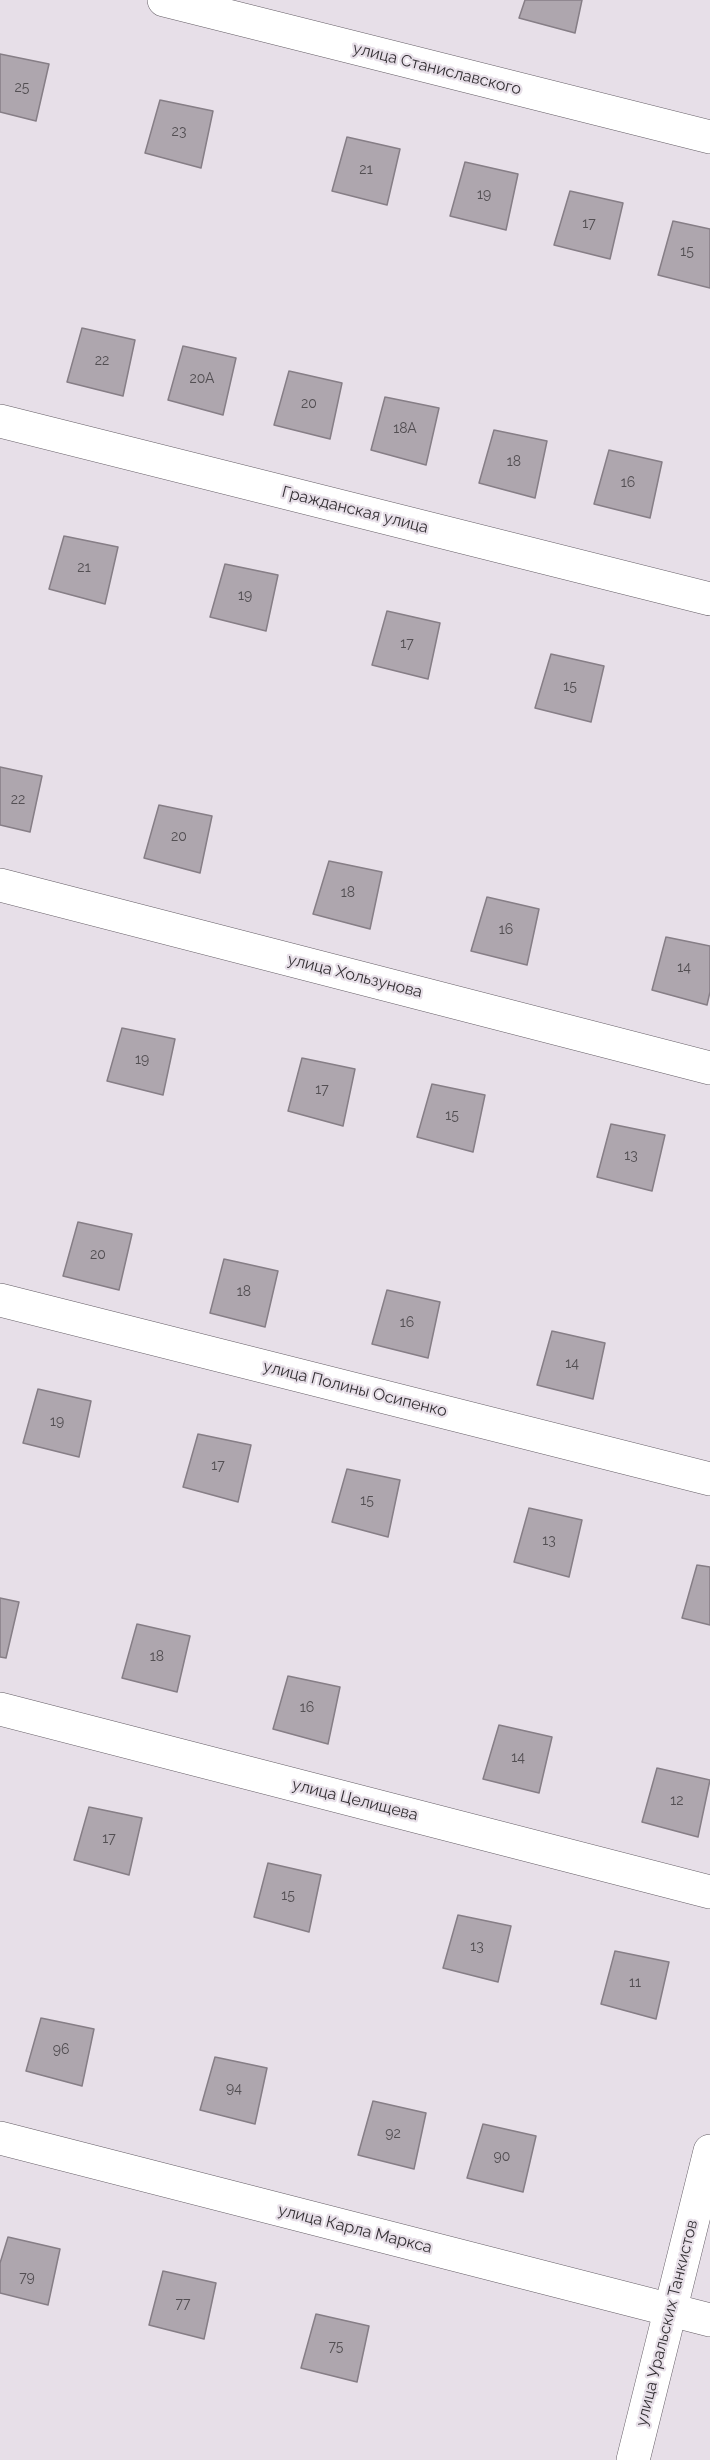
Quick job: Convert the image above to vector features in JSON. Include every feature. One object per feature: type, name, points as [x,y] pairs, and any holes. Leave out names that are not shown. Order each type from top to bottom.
[{"type":"street","name":"улица Станиславского","points":[[164,0],[710,137]]},
{"type":"street","name":"Гражданская улица","points":[[0,421],[710,599]]},
{"type":"street","name":"улица Хользунова","points":[[0,885],[710,1068]]},
{"type":"street","name":"улица Полины Осипенко","points":[[0,1300],[710,1479]]},
{"type":"street","name":"улица Целищева","points":[[0,1709],[710,1892]]},
{"type":"street","name":"улица Карла Маркса","points":[[0,2138],[710,2320]]},
{"type":"street","name":"улица Уральских Танкистов","points":[[633,2460],[710,2151]]},
{"type":"building","points":[[525,0],[582,0],[575,33],[519,18]]},
{"type":"building","points":[[0,54],[49,64],[36,121],[0,112]]},
{"type":"building","points":[[160,100],[213,111],[201,168],[145,153]]},
{"type":"building","points":[[347,137],[400,149],[387,205],[332,191]]},
{"type":"building","points":[[465,162],[518,174],[506,230],[450,216]]},
{"type":"building","points":[[570,191],[623,203],[610,259],[554,245]]},
{"type":"building","points":[[673,221],[710,229],[710,288],[658,275]]},
{"type":"building","points":[[82,328],[135,340],[123,396],[67,382]]},
{"type":"building","points":[[183,346],[236,358],[223,415],[168,400]]},
{"type":"building","points":[[289,371],[342,383],[330,439],[274,425]]},
{"type":"building","points":[[385,397],[439,408],[426,465],[371,450]]},
{"type":"building","points":[[494,430],[547,441],[535,498],[479,483]]},
{"type":"building","points":[[609,450],[662,462],[650,518],[594,504]]},
{"type":"building","points":[[64,536],[118,547],[105,604],[49,589]]},
{"type":"building","points":[[225,564],[278,575],[266,631],[210,617]]},
{"type":"building","points":[[387,611],[440,623],[428,679],[372,665]]},
{"type":"building","points":[[551,654],[604,666],[591,722],[535,708]]},
{"type":"building","points":[[0,767],[42,776],[30,832],[0,825]]},
{"type":"building","points":[[159,805],[212,816],[200,873],[144,858]]},
{"type":"building","points":[[329,861],[382,872],[370,929],[313,914]]},
{"type":"building","points":[[487,897],[539,909],[527,965],[471,951]]},
{"type":"building","points":[[666,937],[710,946],[710,992],[707,1005],[652,990]]},
{"type":"building","points":[[122,1028],[175,1039],[163,1095],[107,1081]]},
{"type":"building","points":[[302,1058],[355,1069],[343,1126],[288,1111]]},
{"type":"building","points":[[432,1084],[485,1095],[473,1152],[417,1137]]},
{"type":"building","points":[[611,1124],[665,1135],[652,1191],[597,1177]]},
{"type":"building","points":[[78,1222],[132,1234],[119,1290],[63,1276]]},
{"type":"building","points":[[224,1259],[278,1271],[265,1327],[210,1313]]},
{"type":"building","points":[[387,1290],[440,1302],[428,1358],[372,1344]]},
{"type":"building","points":[[552,1331],[605,1343],[593,1399],[537,1385]]},
{"type":"building","points":[[38,1389],[91,1401],[79,1457],[23,1443]]},
{"type":"building","points":[[198,1434],[251,1445],[238,1502],[183,1487]]},
{"type":"building","points":[[347,1469],[400,1480],[388,1537],[332,1522]]},
{"type":"building","points":[[529,1508],[582,1520],[569,1577],[514,1562]]},
{"type":"building","points":[[697,1565],[710,1567],[710,1625],[682,1618]]},
{"type":"building","points":[[0,1598],[19,1602],[6,1658],[0,1657]]},
{"type":"building","points":[[137,1624],[190,1636],[177,1692],[122,1678]]},
{"type":"building","points":[[288,1676],[340,1687],[328,1744],[273,1729]]},
{"type":"building","points":[[499,1725],[552,1737],[539,1793],[483,1779]]},
{"type":"building","points":[[657,1768],[710,1780],[698,1837],[642,1822]]},
{"type":"building","points":[[89,1807],[142,1818],[129,1875],[74,1860]]},
{"type":"building","points":[[268,1863],[321,1875],[309,1932],[254,1917]]},
{"type":"building","points":[[458,1915],[511,1926],[498,1982],[443,1968]]},
{"type":"building","points":[[615,1951],[669,1962],[656,2019],[601,2004]]},
{"type":"building","points":[[41,2018],[94,2029],[82,2086],[26,2071]]},
{"type":"building","points":[[215,2057],[267,2068],[255,2124],[200,2110]]},
{"type":"building","points":[[373,2101],[426,2113],[414,2169],[358,2155]]},
{"type":"building","points":[[483,2124],[536,2136],[523,2192],[467,2178]]},
{"type":"building","points":[[8,2237],[60,2249],[48,2305],[0,2293],[0,2263]]},
{"type":"building","points":[[163,2271],[216,2283],[204,2339],[149,2325]]},
{"type":"building","points":[[316,2314],[369,2326],[357,2382],[301,2368]]}]
